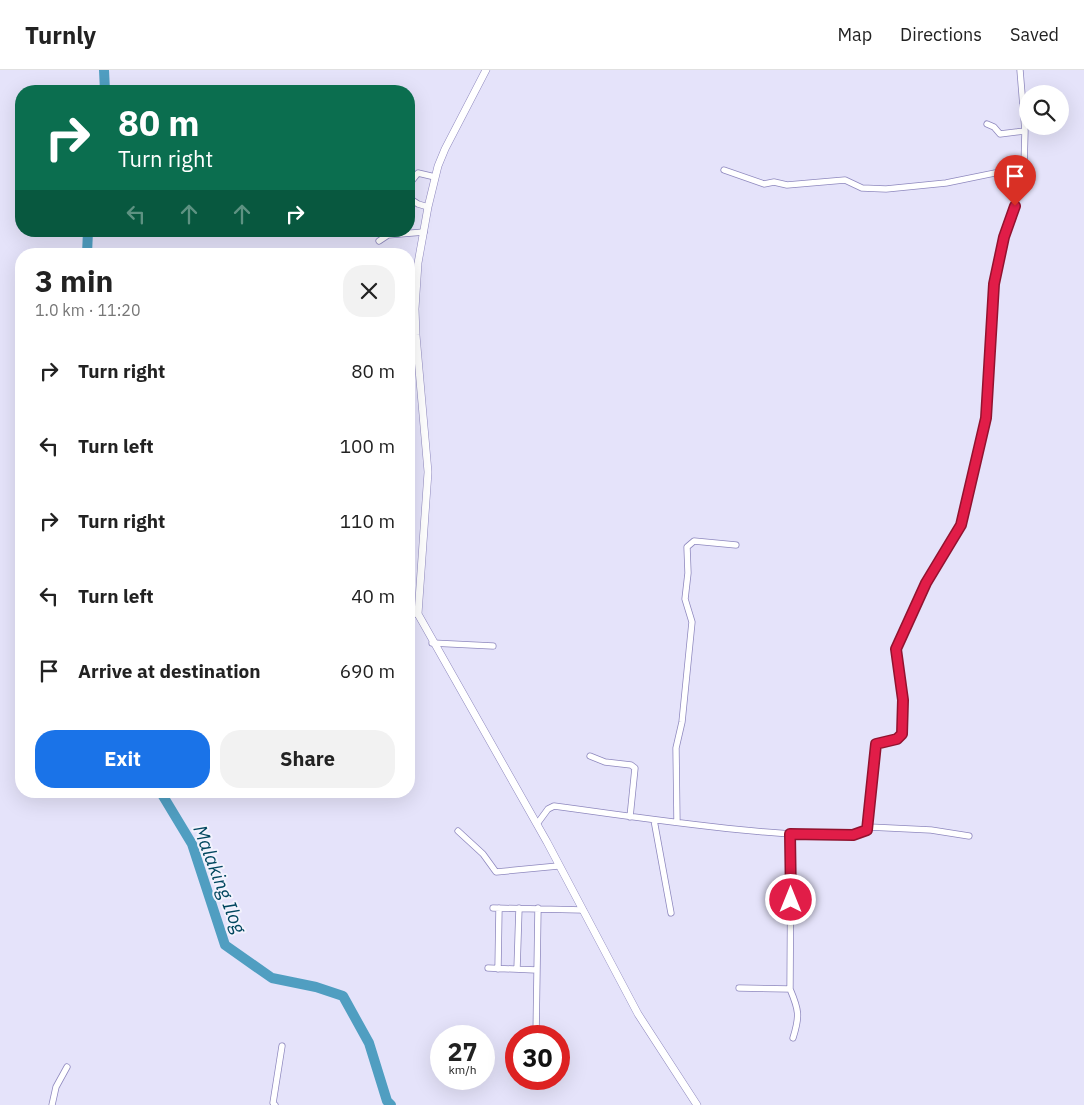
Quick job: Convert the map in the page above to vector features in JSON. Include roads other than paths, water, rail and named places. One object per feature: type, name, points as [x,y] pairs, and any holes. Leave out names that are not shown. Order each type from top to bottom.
[{"type":"street","points":[[415,284],[435,177],[445,149],[486,70]]},
{"type":"street","points":[[1020,70],[1021,85]]},
{"type":"street","points":[[987,124],[992,125],[1000,134],[1019,132]]},
{"type":"street","points":[[537,824],[548,809],[554,806],[654,820],[790,834],[853,835],[864,832],[869,827],[876,744],[897,739],[902,734],[903,700],[896,649],[926,583],[961,525],[983,437],[989,397],[994,284],[1024,167],[1025,135]]},
{"type":"street","points":[[724,170],[764,184],[772,182],[787,185],[845,180],[862,188],[886,189],[946,183],[1024,167]]},
{"type":"street","points":[[415,177],[418,174],[435,177]]},
{"type":"street","points":[[415,202],[428,207]]},
{"type":"street","points":[[415,233],[424,232]]},
{"type":"street","points":[[379,242],[385,237]]},
{"type":"street","points":[[415,326],[428,472],[418,614],[432,642],[537,824],[638,1014],[697,1105]]},
{"type":"street","points":[[677,822],[676,748],[682,722],[692,622],[685,599],[688,573],[687,547],[694,541],[736,545]]},
{"type":"street","points":[[432,642],[493,646]]},
{"type":"street","points":[[590,756],[605,762],[631,765],[634,768],[630,817]]},
{"type":"street","points":[[654,820],[671,912]]},
{"type":"street","points":[[869,827],[931,830],[969,836]]},
{"type":"street","points":[[458,831],[483,854],[496,872],[558,866]]},
{"type":"street","points":[[790,834],[790,989],[798,1007],[799,1019],[792,1038]]},
{"type":"street","points":[[498,969],[496,908],[583,910]]},
{"type":"street","points":[[517,969],[519,908]]},
{"type":"street","points":[[536,1025],[538,908]]},
{"type":"street","points":[[488,968],[536,970]]},
{"type":"street","points":[[739,988],[790,989]]},
{"type":"street","points":[[275,1105],[273,1103],[282,1046]]},
{"type":"street","points":[[52,1105],[56,1087],[67,1066]]},
{"type":"waterway","name":"Malaking Ilog","points":[[104,70],[105,85]]},
{"type":"waterway","name":"Malaking Ilog","points":[[87,248],[88,237]]},
{"type":"waterway","name":"Malaking Ilog","points":[[164,798],[192,844],[225,945],[272,978],[316,987],[343,996],[369,1043],[387,1101],[391,1105]]}]
